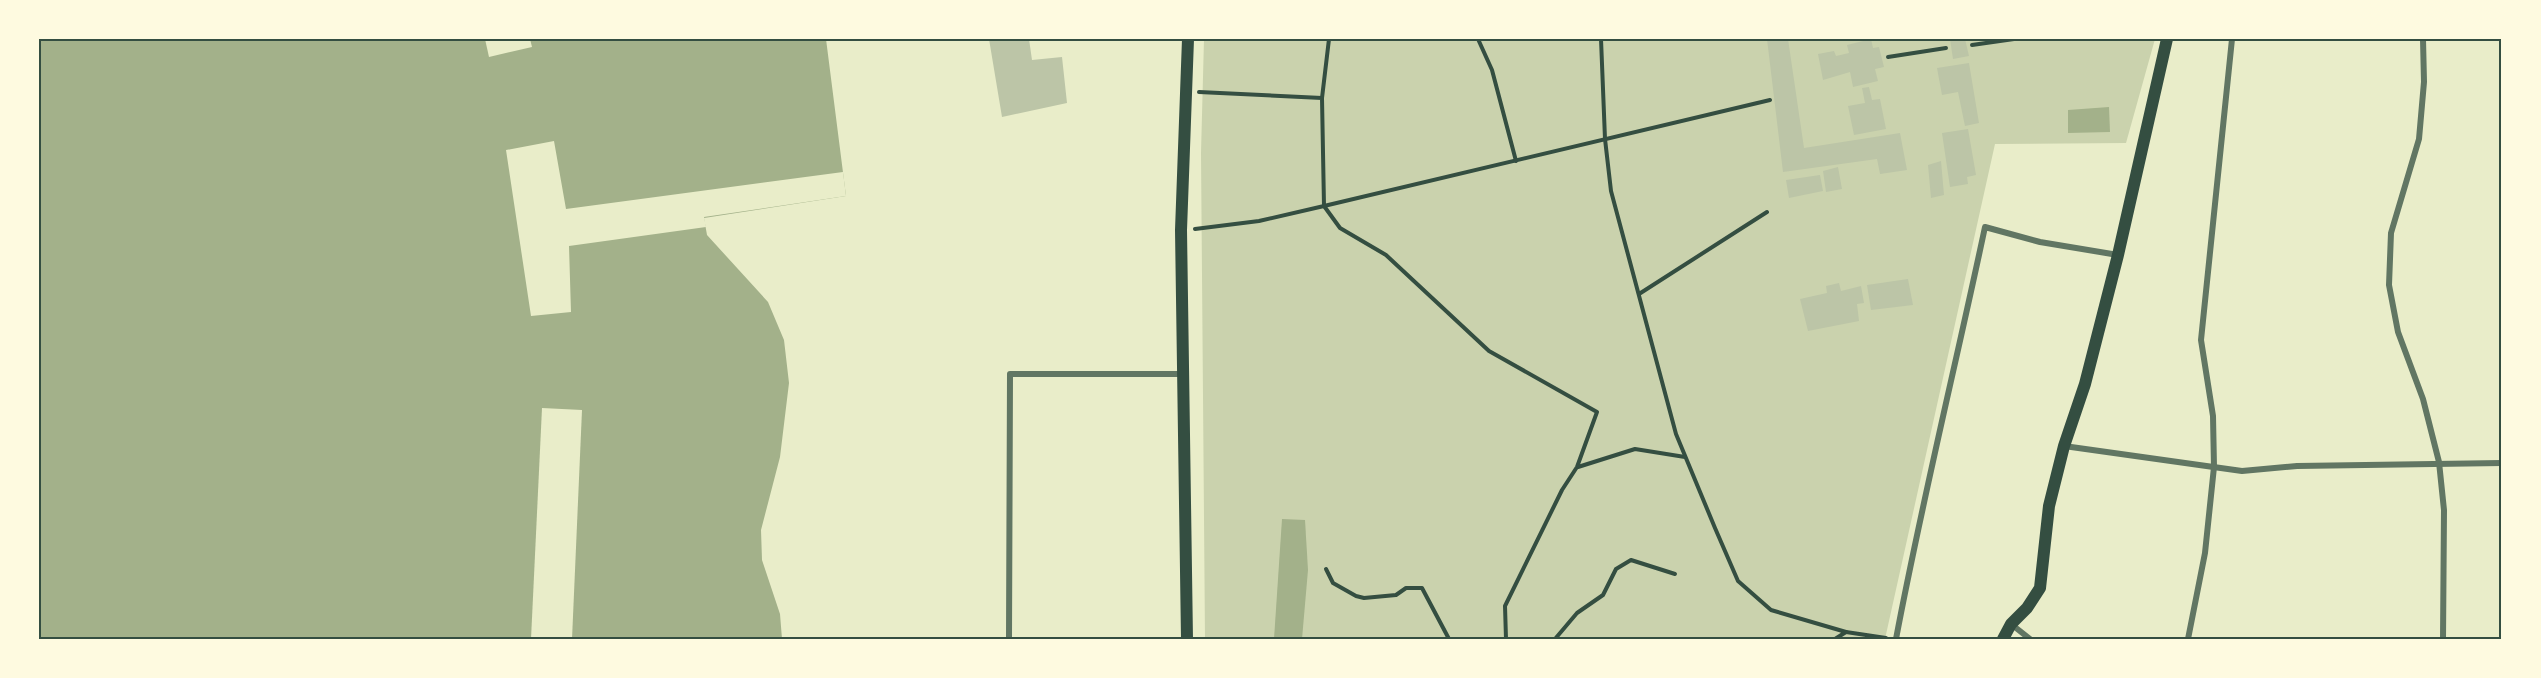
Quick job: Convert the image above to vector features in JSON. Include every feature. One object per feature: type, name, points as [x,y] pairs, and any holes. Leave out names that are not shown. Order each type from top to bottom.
[{"type":"main road","points":[[1187,639],[1181,230],[1188,39]]},
{"type":"main road","points":[[2002,639],[2040,588],[2049,506],[2064,446],[2085,384],[2118,255],[2168,39]]},
{"type":"street","points":[[2188,639],[2205,553],[2214,467],[2213,416],[2201,340],[2232,39]]},
{"type":"street","points":[[2423,39],[2424,82],[2419,140],[2391,233],[2389,285],[2397,332],[2423,399],[2439,462],[2444,510],[2443,639]]},
{"type":"street","points":[[1895,639],[1921,507],[1985,227],[2040,242],[2118,255]]},
{"type":"street","points":[[1009,639],[1010,374],[1182,374]]},
{"type":"street","points":[[2064,446],[2242,471],[2297,466],[2381,466],[2439,462],[2502,463]]},
{"type":"street","points":[[2011,624],[2030,639]]},
{"type":"path","points":[[1329,39],[1322,98],[1324,206],[1340,228],[1386,255],[1489,351],[1597,412],[1577,467],[1562,490],[1505,606],[1506,639]]},
{"type":"path","points":[[1478,39],[1492,70],[1516,161]]},
{"type":"path","points":[[1601,39],[1605,139],[1611,191],[1676,434],[1738,581],[1771,610],[1846,632],[1895,639]]},
{"type":"path","points":[[1972,45],[2014,39]]},
{"type":"path","points":[[1888,57],[1946,48]]},
{"type":"path","points":[[1186,92],[1322,98]]},
{"type":"path","points":[[1181,230],[1259,221],[1770,100]]},
{"type":"path","points":[[1639,294],[1767,212]]},
{"type":"path","points":[[1577,467],[1635,449],[1685,457]]},
{"type":"path","points":[[1555,639],[1577,613],[1603,595],[1616,569],[1631,560],[1675,574]]},
{"type":"path","points":[[1326,569],[1333,583],[1364,598],[1396,595],[1406,588],[1422,588],[1449,639]]},
{"type":"path","points":[[1835,639],[1846,632]]},
{"type":"shaded area","points":[[39,39],[826,39],[846,196],[704,218],[707,235],[768,302],[784,340],[789,383],[780,457],[761,530],[762,560],[780,614],[782,639],[39,639]]},
{"type":"shaded area","points":[[1204,39],[2155,39],[2126,143],[1995,144],[1885,639],[1205,639],[1201,153]]},
{"type":"shaded area","points":[[2109,107],[2110,132],[2068,133],[2068,110]]},
{"type":"shaded area","points":[[1282,519],[1305,520],[1308,570],[1302,639],[1274,639]]},
{"type":"pier","points":[[485,39],[530,39],[532,47],[489,57]]},
{"type":"pier","points":[[554,141],[566,209],[843,172],[846,196],[704,217],[706,227],[569,246],[571,312],[531,316],[506,150]]},
{"type":"pier","points":[[542,408],[582,410],[572,639],[531,639]]},
{"type":"building","points":[[989,39],[1029,39],[1032,60],[1062,57],[1067,103],[1002,117]]},
{"type":"building","points":[[1767,39],[1788,39],[1804,148],[1900,133],[1907,170],[1880,174],[1877,159],[1783,172]]},
{"type":"building","points":[[1871,39],[1873,48],[1879,47],[1884,67],[1875,69],[1878,81],[1853,87],[1850,72],[1823,80],[1818,54],[1834,51],[1836,56],[1849,53],[1847,45]]},
{"type":"building","points":[[1950,39],[1965,39],[1969,56],[1953,59]]},
{"type":"building","points":[[1969,63],[1979,123],[1965,126],[1958,92],[1942,95],[1937,68]]},
{"type":"building","points":[[1869,87],[1872,100],[1880,99],[1886,129],[1854,135],[1848,106],[1865,103],[1862,88]]},
{"type":"building","points":[[1968,129],[1976,175],[1967,177],[1968,184],[1950,187],[1942,133]]},
{"type":"building","points":[[1941,161],[1944,195],[1931,198],[1928,165]]},
{"type":"building","points":[[1838,167],[1842,189],[1826,192],[1823,171]]},
{"type":"building","points":[[1820,175],[1823,191],[1789,198],[1786,180]]},
{"type":"building","points":[[1908,279],[1913,305],[1871,310],[1867,285]]},
{"type":"building","points":[[1839,283],[1841,291],[1861,286],[1864,303],[1857,304],[1859,321],[1808,331],[1800,299],[1827,293],[1826,286]]}]
